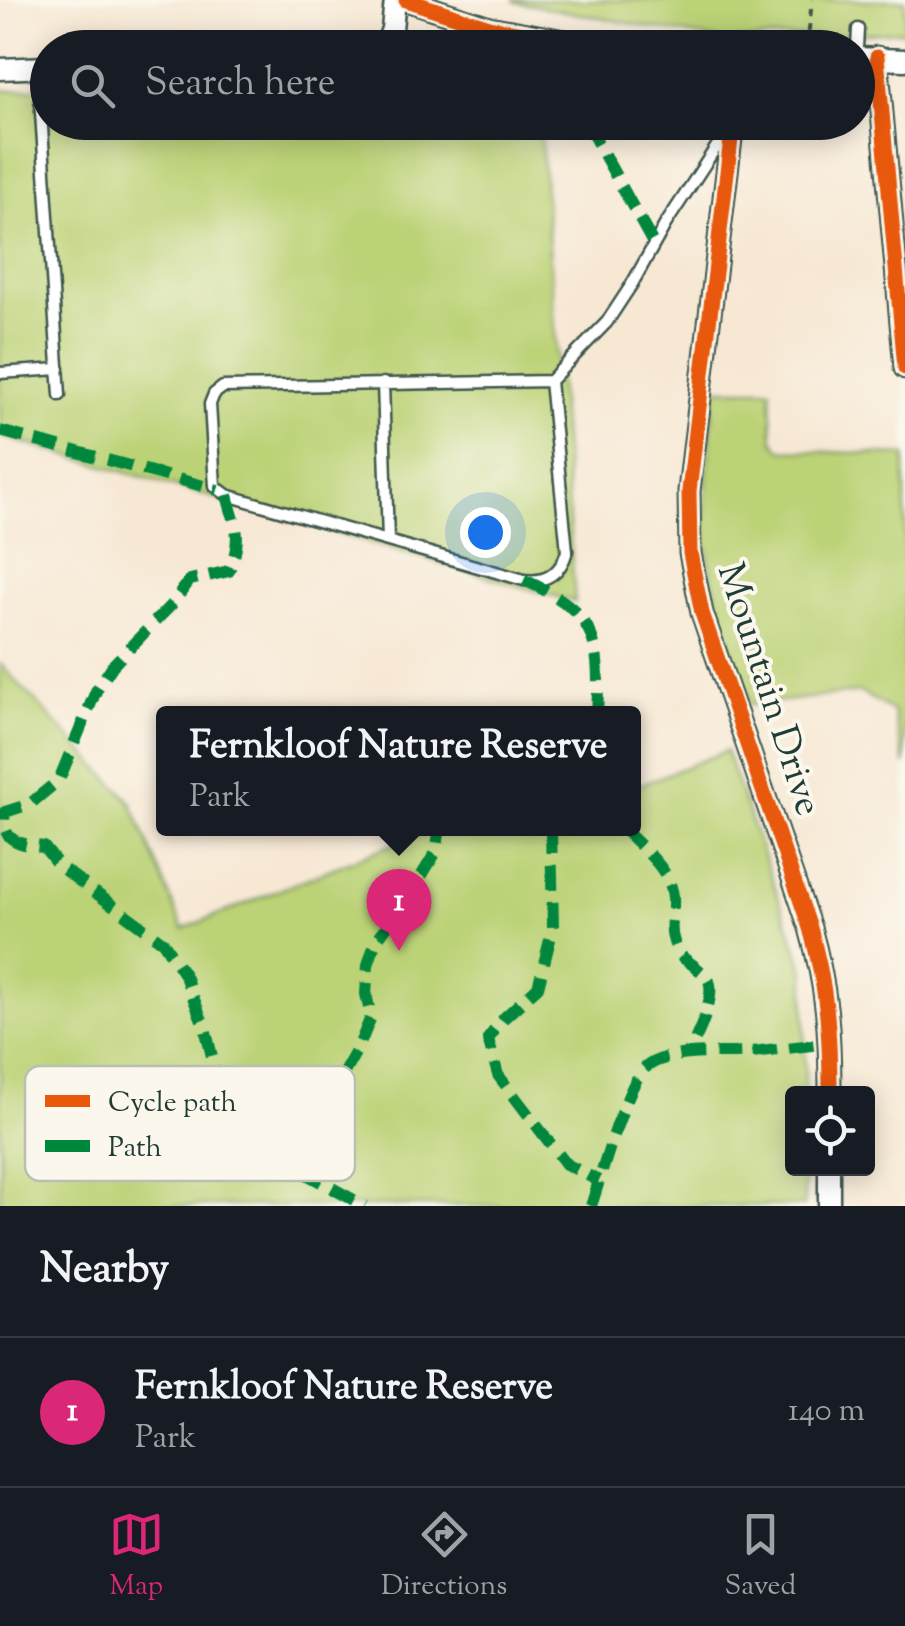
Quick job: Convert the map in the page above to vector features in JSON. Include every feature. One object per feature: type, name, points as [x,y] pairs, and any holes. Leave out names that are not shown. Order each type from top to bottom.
[{"type":"street","points":[[392,30],[395,0]]},
{"type":"street","points":[[406,0],[507,30]]},
{"type":"street","points":[[875,58],[905,60]]},
{"type":"street","points":[[0,70],[30,69]]},
{"type":"street","points":[[875,117],[905,368]]},
{"type":"street","name":"Mountain Drive","points":[[730,140],[689,491],[690,553],[702,613],[822,970],[830,1086]]},
{"type":"street","points":[[829,1176],[829,1206]]},
{"type":"lane","points":[[47,140],[60,395]]},
{"type":"lane","points":[[550,381],[567,551],[560,568],[544,579],[524,580],[222,494],[214,481],[210,409],[214,394],[229,386],[550,381],[607,322],[720,140]]},
{"type":"lane","points":[[0,373],[59,369]]},
{"type":"lane","points":[[383,384],[388,541]]},
{"type":"path","points":[[810,30],[812,0]]},
{"type":"green space","points":[[905,0],[905,31],[664,30],[516,2]]},
{"type":"green space","points":[[30,89],[30,140],[541,140],[575,602],[0,436],[0,91]]},
{"type":"green space","points":[[715,389],[771,389],[773,440],[781,450],[905,455],[905,765],[893,711],[860,692],[751,705],[721,613],[706,543],[706,487]]},
{"type":"green space","points":[[0,664],[131,802],[183,929],[417,836],[641,836],[641,784],[726,751],[805,972],[805,1086],[785,1086],[785,1176],[804,1176],[804,1206],[0,1206]]},
{"type":"marked path","points":[[596,140],[654,245]]},
{"type":"marked path","points":[[0,431],[218,490]]},
{"type":"marked path","points":[[214,1066],[185,976],[163,942],[59,866],[44,847],[14,840],[4,822],[5,812],[30,804],[59,780],[96,691],[113,665],[190,580],[229,571],[237,541],[227,495]]},
{"type":"marked path","points":[[524,580],[566,604],[589,630],[595,647],[597,706]]},
{"type":"marked path","points":[[348,1066],[371,1017],[366,994],[368,965],[376,941],[436,852],[439,836]]},
{"type":"marked path","points":[[551,836],[553,928],[538,987],[504,1018],[488,1039],[498,1075],[566,1164],[599,1181]]},
{"type":"marked path","points":[[631,836],[664,871],[669,882],[676,948],[709,981],[707,1008],[687,1055]]},
{"type":"marked path","points":[[591,1206],[622,1111],[645,1068],[681,1055],[830,1043]]},
{"type":"marked path","points":[[319,1181],[365,1206]]},
{"type":"cycle path","points":[[406,0],[505,30]]},
{"type":"cycle path","points":[[877,57],[905,368]]},
{"type":"cycle path","points":[[731,140],[689,491],[690,553],[702,613],[816,950],[826,1010],[830,1086]]},
{"type":"place","name":"Fernkloof Nature Reserve","points":[[399,951]]}]
